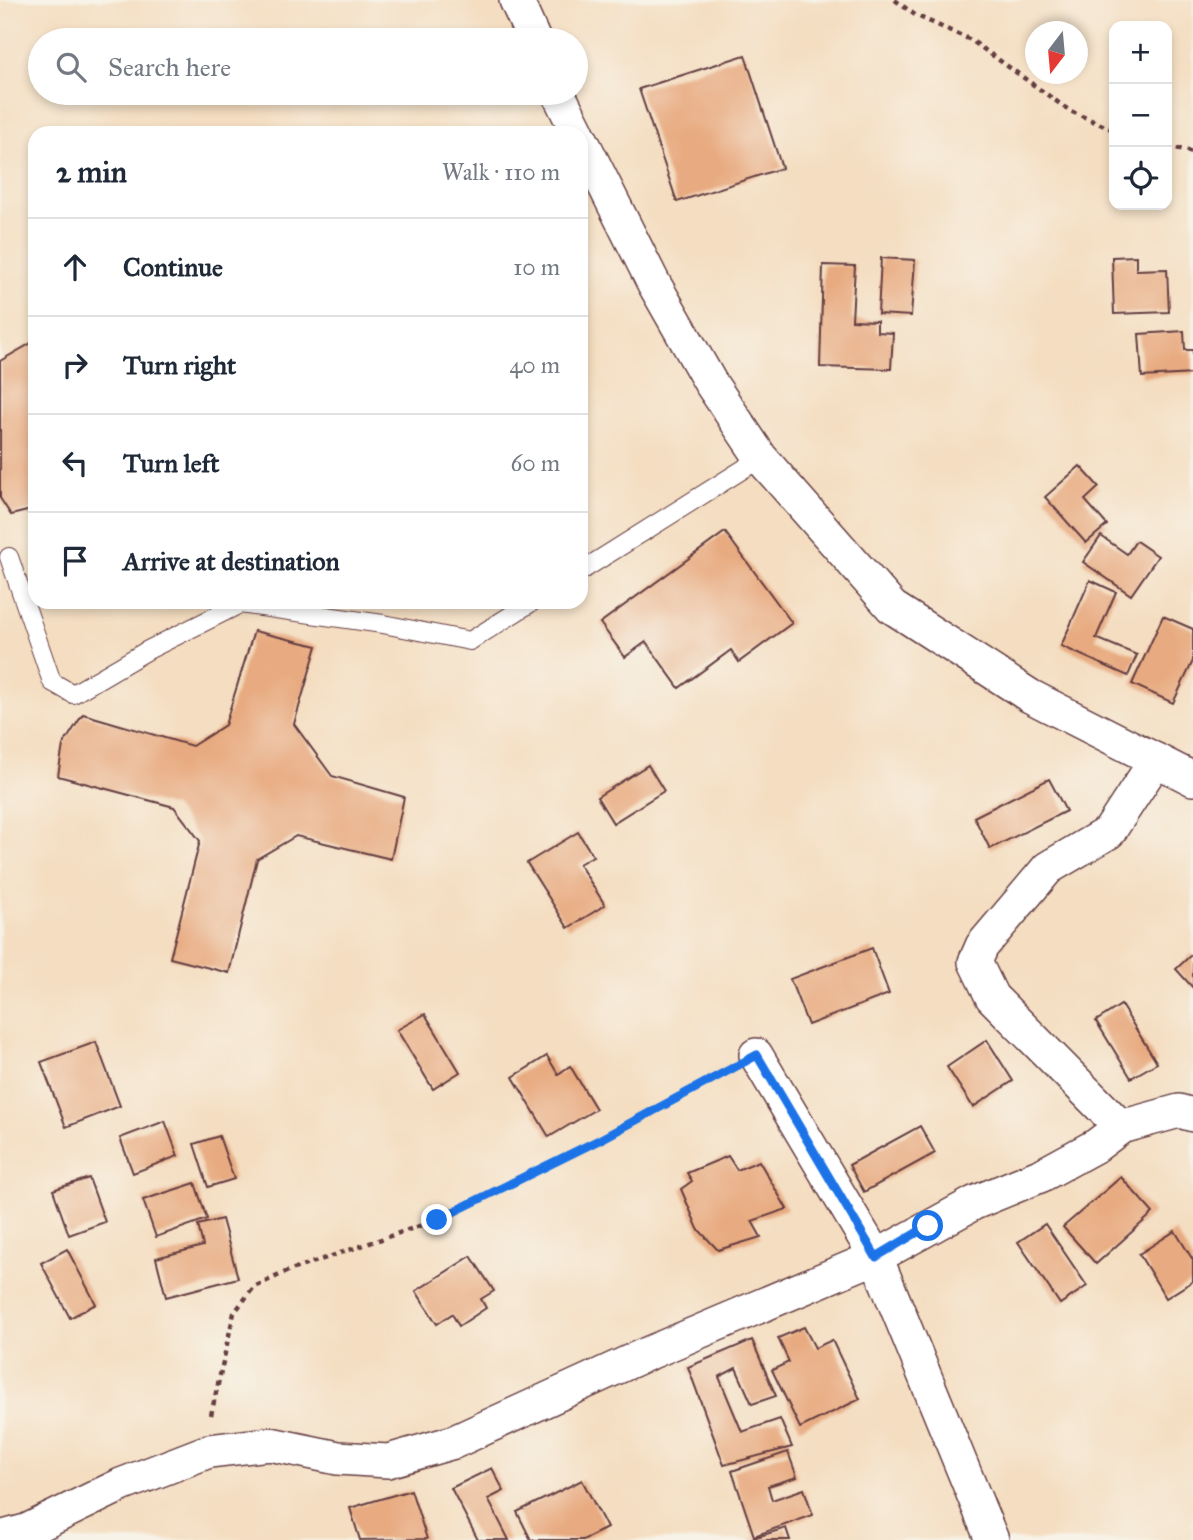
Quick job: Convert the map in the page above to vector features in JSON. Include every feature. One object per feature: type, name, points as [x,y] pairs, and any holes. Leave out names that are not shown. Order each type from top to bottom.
[{"type":"street","points":[[516,0],[529,28]]},
{"type":"street","points":[[564,105],[574,126]]},
{"type":"street","points":[[588,153],[653,282],[710,382],[761,458],[892,607],[1030,696],[1193,779]]},
{"type":"street","points":[[1121,1127],[992,997],[975,962],[982,946],[1048,868],[1109,832],[1156,760]]},
{"type":"street","points":[[757,1055],[876,1257],[992,1540]]},
{"type":"street","points":[[0,1538],[26,1531],[121,1485],[209,1451],[270,1444],[338,1458],[388,1461],[454,1442],[642,1356],[759,1310],[876,1257],[974,1203],[1042,1175],[1097,1145],[1121,1127],[1179,1111],[1193,1115]]},
{"type":"lane","points":[[588,567],[761,458]]},
{"type":"lane","points":[[9,557],[52,682],[73,694],[148,650],[230,609]]},
{"type":"lane","points":[[276,609],[383,624],[470,641],[521,609]]},
{"type":"path","points":[[895,0],[915,15],[971,40],[1070,111],[1109,128]]},
{"type":"path","points":[[1171,147],[1193,152]]},
{"type":"path","points":[[209,1451],[211,1408],[234,1313],[254,1287],[288,1271],[437,1220],[601,1139],[757,1055]]},
{"type":"building","points":[[745,55],[782,168],[677,202],[639,89]]},
{"type":"building","points":[[1136,256],[1136,270],[1167,269],[1169,312],[1114,314],[1112,257]]},
{"type":"building","points":[[881,258],[915,260],[911,316],[878,314]]},
{"type":"building","points":[[823,265],[855,266],[852,320],[877,321],[877,332],[893,333],[891,369],[820,367]]},
{"type":"building","points":[[1184,331],[1185,350],[1193,350],[1193,374],[1142,377],[1139,334]]},
{"type":"building","points":[[28,345],[28,511],[11,515],[0,498],[0,361]]},
{"type":"building","points":[[1080,466],[1099,487],[1085,500],[1107,525],[1086,543],[1045,497]]},
{"type":"building","points":[[725,532],[792,623],[739,662],[731,650],[679,688],[646,642],[625,657],[600,623]]},
{"type":"building","points":[[1101,536],[1127,554],[1136,541],[1158,556],[1131,595],[1083,562]]},
{"type":"building","points":[[1090,580],[1116,592],[1096,638],[1137,655],[1128,676],[1061,646]]},
{"type":"building","points":[[1163,616],[1193,629],[1193,661],[1173,703],[1132,684]]},
{"type":"building","points":[[254,631],[317,646],[294,724],[332,776],[404,797],[391,859],[296,836],[257,859],[229,973],[170,958],[200,841],[174,807],[58,776],[63,745],[83,714],[192,746],[225,725]]},
{"type":"building","points":[[648,765],[664,791],[613,823],[597,797]]},
{"type":"building","points":[[1049,779],[1066,811],[990,849],[974,817]]},
{"type":"building","points":[[578,832],[593,856],[579,864],[605,905],[568,928],[527,863]]},
{"type":"building","points":[[872,948],[889,994],[808,1025],[790,979]]},
{"type":"building","points":[[1193,953],[1193,988],[1176,969]]},
{"type":"building","points":[[1121,1005],[1157,1063],[1131,1078],[1096,1021]]},
{"type":"building","points":[[425,1014],[460,1072],[433,1089],[397,1030]]},
{"type":"building","points":[[987,1040],[1013,1081],[973,1107],[947,1067]]},
{"type":"building","points":[[96,1042],[120,1106],[66,1127],[41,1062]]},
{"type":"building","points":[[547,1056],[558,1074],[570,1066],[596,1109],[549,1137],[513,1077]]},
{"type":"building","points":[[165,1121],[178,1156],[133,1173],[120,1138]]},
{"type":"building","points":[[920,1126],[935,1153],[864,1192],[849,1165]]},
{"type":"building","points":[[219,1136],[234,1179],[208,1187],[194,1144]]},
{"type":"building","points":[[728,1156],[737,1170],[759,1161],[787,1209],[752,1221],[761,1237],[718,1250],[698,1229],[681,1189],[692,1181],[687,1173]]},
{"type":"building","points":[[1121,1177],[1153,1213],[1096,1264],[1063,1227]]},
{"type":"building","points":[[89,1178],[105,1222],[69,1235],[53,1190]]},
{"type":"building","points":[[195,1183],[207,1219],[156,1237],[143,1200]]},
{"type":"building","points":[[222,1219],[238,1278],[166,1297],[156,1258],[203,1246],[198,1225]]},
{"type":"building","points":[[1045,1224],[1087,1286],[1060,1304],[1018,1242]]},
{"type":"building","points":[[1175,1231],[1193,1260],[1193,1281],[1166,1298],[1139,1254]]},
{"type":"building","points":[[67,1249],[96,1304],[70,1318],[41,1263]]},
{"type":"building","points":[[471,1256],[494,1291],[481,1299],[486,1308],[459,1326],[452,1314],[437,1324],[416,1291]]},
{"type":"building","points":[[804,1327],[815,1348],[832,1340],[860,1399],[800,1428],[772,1370],[789,1362],[778,1338]]},
{"type":"building","points":[[752,1340],[776,1396],[752,1404],[736,1368],[719,1377],[742,1432],[780,1419],[792,1447],[724,1465],[688,1367]]},
{"type":"building","points":[[788,1452],[797,1477],[768,1486],[772,1500],[804,1489],[813,1515],[754,1536],[732,1471]]},
{"type":"building","points":[[492,1468],[504,1491],[488,1499],[509,1540],[478,1540],[451,1488]]},
{"type":"building","points":[[582,1480],[607,1528],[583,1540],[531,1540],[517,1512]]},
{"type":"building","points":[[411,1490],[427,1539],[360,1540],[350,1508]]},
{"type":"building","points":[[786,1528],[790,1540],[750,1540],[750,1539]]},
{"type":"route","points":[[437,1220],[601,1139],[757,1055],[876,1257],[928,1226]]}]
